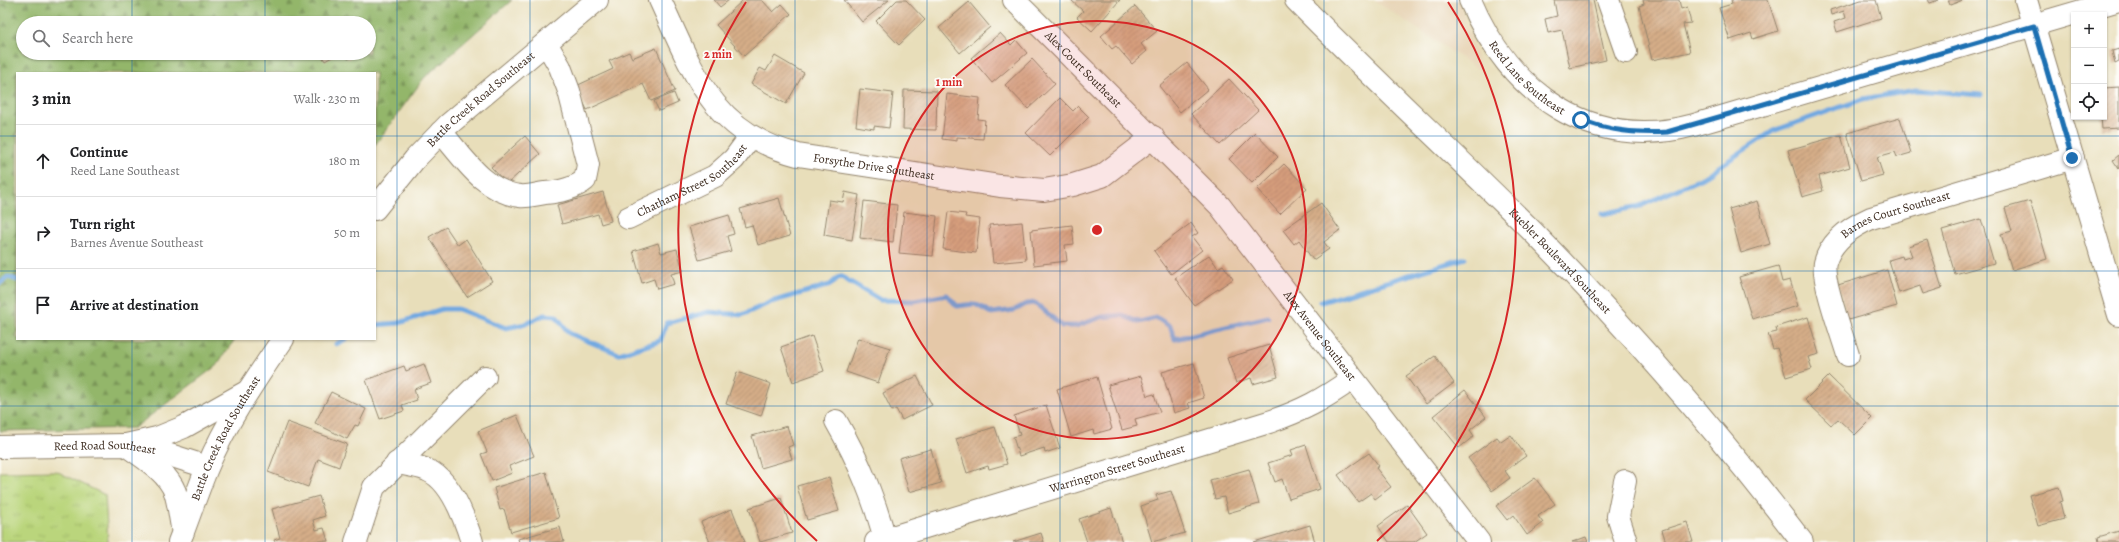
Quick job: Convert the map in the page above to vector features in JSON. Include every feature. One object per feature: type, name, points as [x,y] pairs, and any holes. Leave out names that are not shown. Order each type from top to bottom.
[{"type":"street","name":"Battle Creek Road Southeast","points":[[376,208],[415,159],[442,132],[597,0]]},
{"type":"street","name":"Forsythe Drive Southeast","points":[[660,0],[696,76],[720,109],[751,136],[778,150],[798,155],[1000,186],[1044,190],[1073,185],[1102,176],[1153,137]]},
{"type":"street","name":"Alex Court Southeast","points":[[1014,0],[1153,137]]},
{"type":"street","name":"Kuebler Boulevard Southeast","points":[[1296,0],[1533,233],[1626,331],[1704,420],[1802,542]]},
{"type":"street","name":"Reed Lane Southeast","points":[[1470,0],[1488,37],[1511,68],[1539,95],[1552,105],[1581,120],[1597,126],[1623,132],[1651,133],[1667,132],[1694,125],[2119,0]]},
{"type":"street","points":[[1608,0],[1626,52]]},
{"type":"street","points":[[2026,0],[2119,316]]},
{"type":"street","points":[[442,132],[485,182],[509,194],[522,196],[559,191],[580,184],[585,180],[588,165],[569,91],[560,67],[546,43]]},
{"type":"street","name":"Chatham Street Southeast","points":[[628,218],[715,176],[734,159],[751,136]]},
{"type":"street","name":"Alex Avenue Southeast","points":[[1153,137],[1220,206],[1479,542]]},
{"type":"street","name":"Barnes Court Southeast","points":[[1848,355],[1829,293],[1825,264],[1841,235],[1871,218],[2072,158]]},
{"type":"street","name":"Battle Creek Road Southeast","points":[[181,537],[207,467],[248,390],[282,340]]},
{"type":"street","points":[[356,542],[374,487],[485,377]]},
{"type":"street","name":"Warrington Street Southeast","points":[[882,541],[1277,420],[1298,412],[1322,400],[1352,379]]},
{"type":"street","points":[[126,445],[157,438],[184,427],[248,390]]},
{"type":"street","points":[[836,421],[856,454],[867,481],[882,541]]},
{"type":"street","points":[[126,445],[155,466],[171,485],[175,492],[181,537]]},
{"type":"street","name":"Reed Road Southeast","points":[[0,447],[126,445],[154,450],[207,467]]},
{"type":"street","points":[[397,463],[427,470],[437,476],[456,500],[464,517],[472,542]]},
{"type":"street","points":[[1625,481],[1618,516],[1626,542]]},
{"type":"shaded area","points":[[1374,0],[1459,0],[1481,71]]},
{"type":"green space","points":[[0,0],[512,0],[424,78],[376,144],[376,72],[16,72],[16,340],[234,340],[216,366],[134,428],[0,431]]},
{"type":"green space","points":[[56,471],[105,495],[108,542],[0,542],[0,472]]},
{"type":"building","points":[[714,0],[729,0],[720,7]]},
{"type":"building","points":[[743,0],[762,0],[773,12],[782,4],[791,14],[744,56],[716,25]]},
{"type":"building","points":[[844,0],[889,0],[862,22]]},
{"type":"building","points":[[897,0],[906,0],[925,20],[899,45],[876,21]]},
{"type":"building","points":[[1071,0],[1120,0],[1092,31],[1077,17],[1083,11]]},
{"type":"building","points":[[1554,0],[1593,0],[1606,60],[1570,68],[1562,30],[1548,33],[1545,19],[1557,16]]},
{"type":"building","points":[[1643,0],[1679,0],[1681,9],[1687,7],[1691,23],[1683,24],[1690,52],[1652,60],[1639,6],[1644,4]]},
{"type":"building","points":[[1731,0],[1768,0],[1778,31],[1753,39],[1751,33],[1730,40],[1719,8],[1732,4]]},
{"type":"building","points":[[1861,0],[1876,0],[1881,18],[1837,32],[1834,22],[1846,18],[1844,11],[1831,15],[1830,10]]},
{"type":"building","points":[[1928,0],[1939,0],[1930,3]]},
{"type":"building","points":[[1948,0],[1963,0],[1950,5]]},
{"type":"building","points":[[969,2],[990,27],[960,53],[939,28]]},
{"type":"building","points":[[1135,6],[1157,31],[1141,44],[1147,51],[1132,64],[1116,46],[1112,49],[1101,36]]},
{"type":"building","points":[[1000,33],[1011,45],[1016,40],[1027,53],[992,83],[971,58]]},
{"type":"building","points":[[656,48],[675,91],[651,101],[643,84],[587,110],[576,86],[613,69],[609,61],[629,52],[632,58]]},
{"type":"building","points":[[2119,49],[2119,62],[2115,64],[2112,51]]},
{"type":"building","points":[[775,56],[804,73],[786,104],[751,84],[760,68],[766,71]]},
{"type":"building","points":[[1032,59],[1055,84],[1028,109],[1005,85]]},
{"type":"building","points":[[1187,63],[1208,89],[1180,112],[1159,86]]},
{"type":"building","points":[[1229,79],[1258,110],[1220,145],[1191,114]]},
{"type":"building","points":[[2119,87],[2119,128],[2102,129],[2101,120],[2107,120],[2107,88]]},
{"type":"building","points":[[860,89],[893,93],[889,128],[874,126],[874,129],[856,126]]},
{"type":"building","points":[[904,90],[937,91],[936,130],[903,129]]},
{"type":"building","points":[[674,93],[678,103],[659,111],[654,101]]},
{"type":"building","points":[[947,94],[980,98],[978,119],[985,120],[983,139],[957,137],[957,141],[942,139]]},
{"type":"building","points":[[1060,98],[1073,111],[1078,106],[1089,117],[1050,156],[1026,133]]},
{"type":"building","points":[[1900,118],[1911,153],[1897,157],[1895,152],[1877,157],[1883,175],[1861,181],[1847,133]]},
{"type":"building","points":[[1255,133],[1278,157],[1252,183],[1229,159]]},
{"type":"building","points":[[1841,135],[1850,167],[1819,176],[1823,191],[1802,197],[1788,150]]},
{"type":"building","points":[[525,136],[540,154],[507,184],[491,167]]},
{"type":"building","points":[[2119,155],[2119,169],[2113,160]]},
{"type":"building","points":[[1284,164],[1307,188],[1280,214],[1257,189]]},
{"type":"building","points":[[603,192],[611,221],[601,224],[598,214],[562,224],[557,205]]},
{"type":"building","points":[[845,192],[859,195],[852,240],[824,235],[829,200],[843,202]]},
{"type":"building","points":[[779,198],[790,236],[758,245],[752,225],[745,227],[740,209]]},
{"type":"building","points":[[864,201],[897,205],[893,242],[860,238]]},
{"type":"building","points":[[1757,201],[1770,244],[1741,253],[1729,209]]},
{"type":"building","points":[[2030,201],[2047,259],[2012,270],[2001,234],[2012,231],[2005,208]]},
{"type":"building","points":[[1321,203],[1340,230],[1324,242],[1329,249],[1313,260],[1299,240],[1294,244],[1283,230]]},
{"type":"building","points":[[904,212],[937,216],[933,256],[899,253]]},
{"type":"building","points":[[948,212],[966,214],[965,217],[980,219],[976,253],[943,249]]},
{"type":"building","points":[[729,215],[734,234],[727,236],[731,251],[699,260],[689,227]]},
{"type":"building","points":[[1981,219],[1994,263],[1955,274],[1942,230]]},
{"type":"building","points":[[1022,222],[1026,260],[993,263],[989,225]]},
{"type":"building","points":[[1191,223],[1198,233],[1192,237],[1202,250],[1171,274],[1154,251]]},
{"type":"building","points":[[1072,225],[1074,244],[1065,245],[1067,261],[1034,265],[1031,230]]},
{"type":"building","points":[[446,227],[458,245],[466,239],[492,281],[467,297],[429,237]]},
{"type":"building","points":[[1927,240],[1942,288],[1923,294],[1920,286],[1899,293],[1889,260],[1902,256],[1903,259],[1912,256],[1908,246]]},
{"type":"building","points":[[658,243],[661,253],[677,249],[683,271],[671,274],[674,284],[657,289],[654,279],[642,283],[633,251]]},
{"type":"building","points":[[1209,255],[1218,268],[1223,265],[1233,279],[1194,305],[1175,278]]},
{"type":"building","points":[[1778,266],[1782,282],[1790,280],[1798,306],[1752,319],[1739,277]]},
{"type":"building","points":[[1887,270],[1897,306],[1848,320],[1838,285]]},
{"type":"building","points":[[1808,317],[1819,354],[1808,357],[1812,369],[1786,377],[1777,348],[1773,349],[1768,334],[1777,332],[1776,327]]},
{"type":"building","points":[[812,336],[824,371],[793,382],[781,347]]},
{"type":"building","points":[[858,338],[890,348],[878,383],[846,372]]},
{"type":"building","points":[[1269,345],[1278,377],[1253,384],[1251,378],[1236,383],[1227,358]]},
{"type":"building","points":[[1435,356],[1454,383],[1426,404],[1406,376]]},
{"type":"building","points":[[1194,363],[1204,398],[1188,403],[1190,408],[1174,413],[1162,372]]},
{"type":"building","points":[[424,364],[431,383],[414,389],[417,400],[402,405],[404,411],[380,419],[366,380],[404,366],[406,371]]},
{"type":"building","points":[[737,372],[771,384],[761,416],[726,404]]},
{"type":"building","points":[[917,376],[932,405],[902,420],[896,409],[892,411],[883,393]]},
{"type":"building","points":[[1141,376],[1147,396],[1154,394],[1160,412],[1135,419],[1137,426],[1122,430],[1108,385]]},
{"type":"building","points":[[1829,376],[1872,418],[1855,435],[1838,419],[1831,425],[1805,400]]},
{"type":"building","points":[[1097,377],[1112,429],[1094,434],[1093,430],[1071,437],[1057,389]]},
{"type":"building","points":[[1465,390],[1486,417],[1470,430],[1474,436],[1459,448],[1433,416]]},
{"type":"building","points":[[331,392],[366,409],[358,426],[355,425],[347,439],[315,423]]},
{"type":"building","points":[[1046,405],[1060,448],[1045,453],[1044,448],[1019,456],[1013,437],[1020,435],[1014,416]]},
{"type":"building","points":[[517,415],[534,456],[509,466],[512,473],[492,481],[481,454],[487,452],[478,431]]},
{"type":"building","points":[[287,422],[347,444],[339,467],[318,459],[308,487],[268,472]]},
{"type":"building","points":[[787,426],[793,445],[788,447],[792,459],[761,468],[752,436]]},
{"type":"building","points":[[995,427],[1007,464],[989,469],[988,466],[967,473],[956,439]]},
{"type":"building","points":[[1511,435],[1526,456],[1505,471],[1510,478],[1492,491],[1468,458],[1497,437],[1501,442]]},
{"type":"building","points":[[1306,445],[1320,489],[1289,499],[1282,479],[1275,482],[1268,463],[1293,455],[1291,450]]},
{"type":"building","points":[[931,449],[941,483],[909,492],[899,458]]},
{"type":"building","points":[[1369,453],[1379,466],[1376,468],[1391,487],[1375,499],[1371,493],[1358,502],[1338,475]]},
{"type":"building","points":[[1249,469],[1259,504],[1228,513],[1224,497],[1215,499],[1210,480]]},
{"type":"building","points":[[546,472],[559,518],[511,532],[504,509],[500,510],[494,488]]},
{"type":"building","points":[[829,477],[839,511],[807,520],[797,486]]},
{"type":"building","points":[[1535,478],[1555,504],[1538,516],[1543,523],[1527,535],[1513,515],[1507,520],[1496,506]]},
{"type":"building","points":[[2059,487],[2063,501],[2060,502],[2064,519],[2038,526],[2029,495]]},
{"type":"building","points":[[1171,491],[1185,533],[1152,542],[1141,506],[1158,500],[1156,495]]},
{"type":"building","points":[[319,496],[325,516],[313,520],[316,530],[324,528],[328,541],[275,542],[274,540],[280,538],[272,509]]},
{"type":"building","points":[[781,498],[792,533],[760,542],[749,508]]},
{"type":"building","points":[[1407,505],[1427,533],[1414,542],[1389,542],[1378,526]]},
{"type":"building","points":[[1111,508],[1122,542],[1087,542],[1079,519]]},
{"type":"building","points":[[732,509],[745,542],[710,542],[701,522]]},
{"type":"building","points":[[1687,522],[1693,542],[1666,542],[1662,530]]},
{"type":"building","points":[[1310,525],[1315,542],[1254,542]]},
{"type":"building","points":[[560,527],[564,542],[519,542],[518,539]]},
{"type":"building","points":[[2119,531],[2119,542],[2099,542],[2098,537]]},
{"type":"building","points":[[1041,533],[1044,542],[1013,542]]},
{"type":"building","points":[[1586,537],[1588,542],[1572,542]]},
{"type":"waterway","points":[[1602,214],[1640,206],[1702,178],[1773,131],[1863,99],[1916,90],[1981,95]]},
{"type":"waterway","points":[[1321,302],[1465,258]]},
{"type":"waterway","points":[[376,325],[399,323],[442,309],[458,309],[506,328],[525,324],[544,315],[556,316],[569,333],[619,354],[660,341],[667,323],[709,312],[742,315],[771,302],[830,285],[840,276],[880,300],[914,301],[947,295],[957,306],[975,304],[991,313],[1015,310],[1026,304],[1035,303],[1062,326],[1076,326],[1102,317],[1121,315],[1138,322],[1157,318],[1170,326],[1175,339],[1268,317]]},
{"type":"waterway","points":[[0,283],[8,277],[16,280]]},
{"type":"waterway","points":[[336,344],[344,340]]},
{"type":"route","points":[[1581,120],[1597,126],[1623,132],[1667,132],[2034,26],[2072,158]]}]
